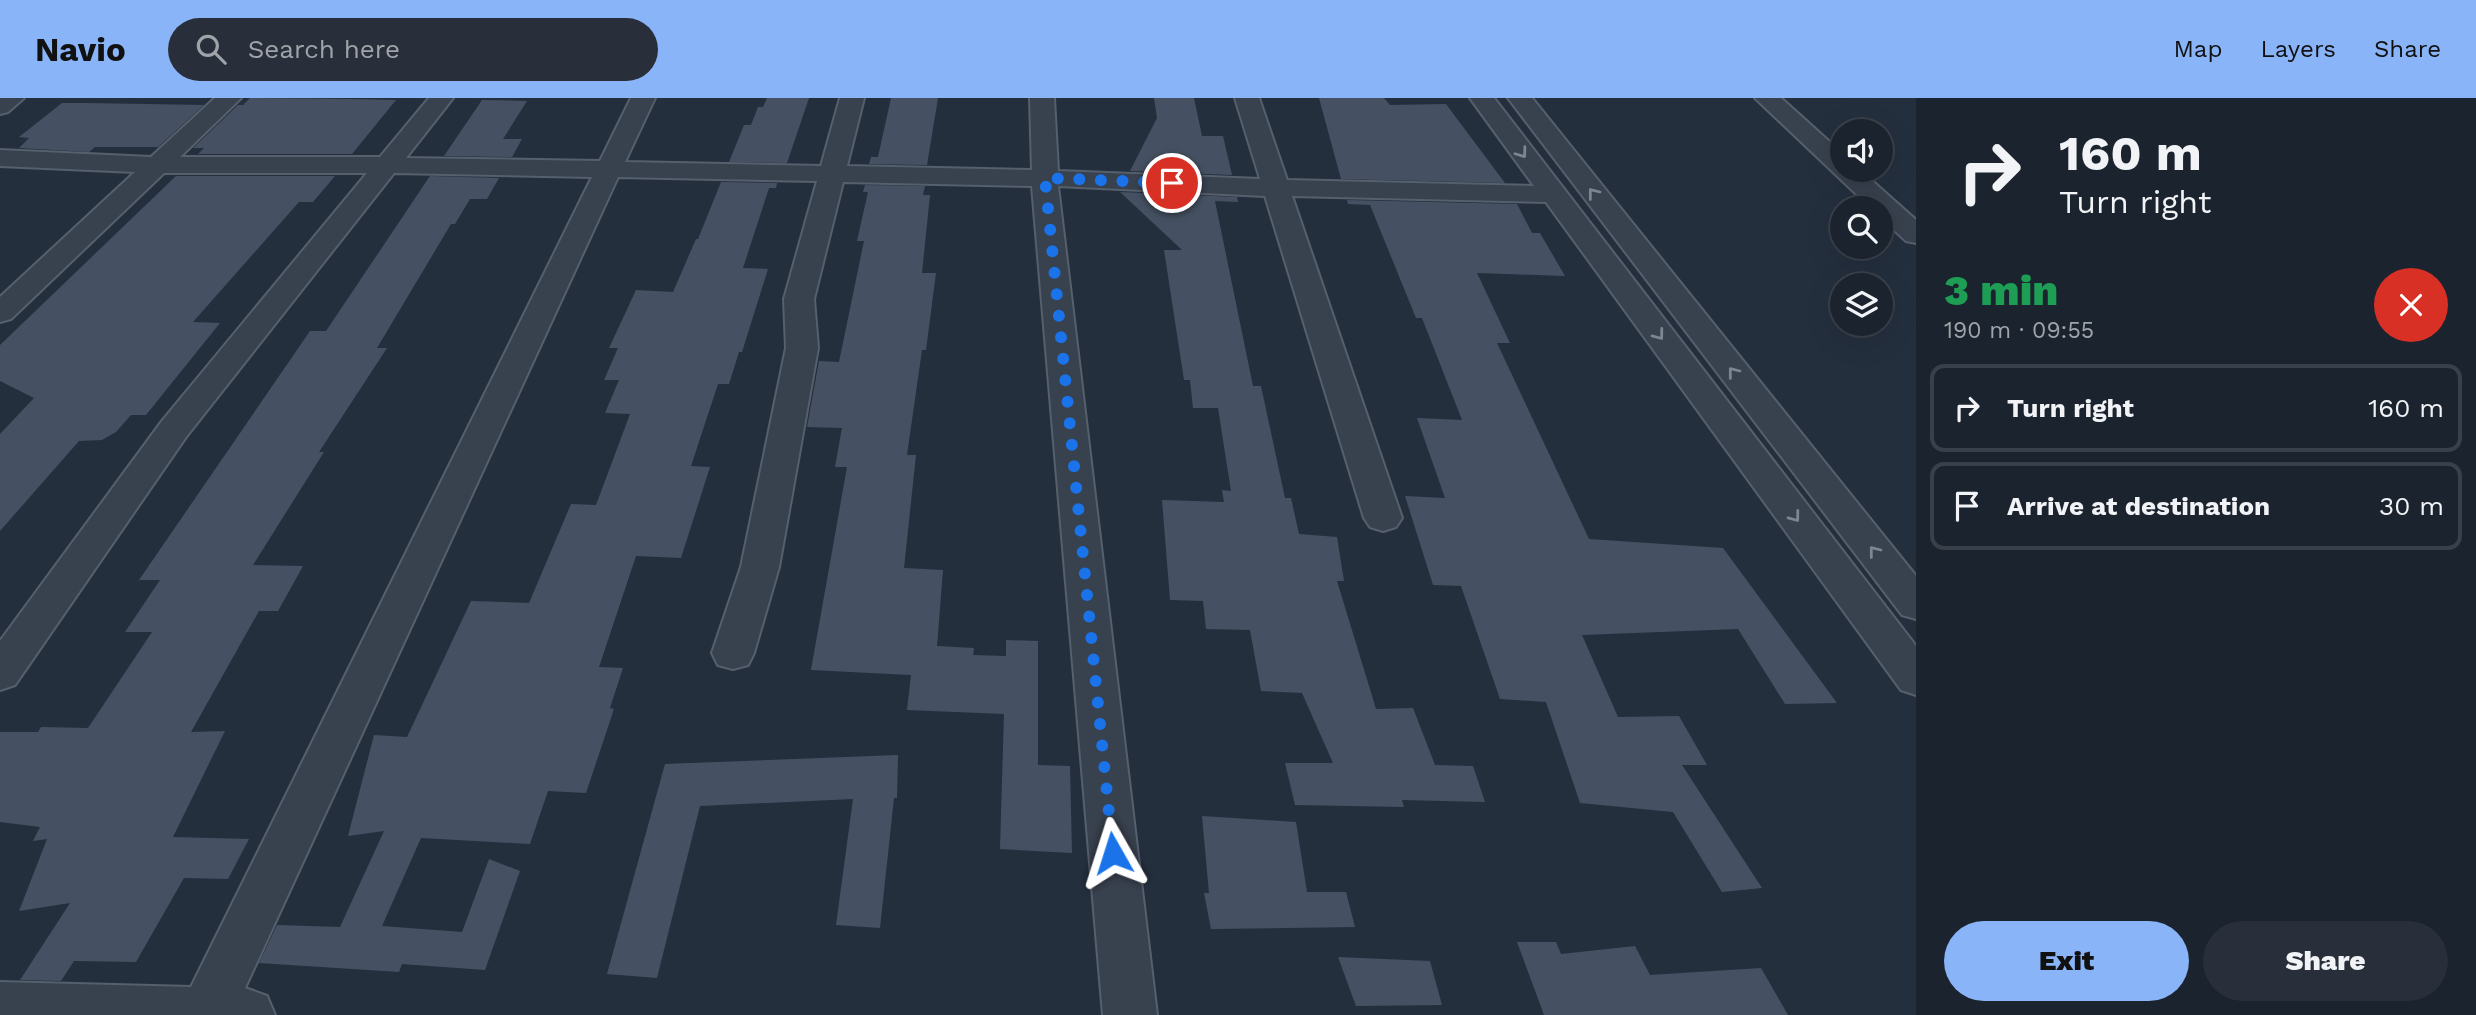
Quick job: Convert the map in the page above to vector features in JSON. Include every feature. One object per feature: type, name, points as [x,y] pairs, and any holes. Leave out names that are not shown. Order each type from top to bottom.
[{"type":"street","points":[[0,107],[12,98]]},
{"type":"street","points":[[0,313],[229,98]]},
{"type":"street","points":[[0,673],[174,429],[441,98]]},
{"type":"street","points":[[14,1011],[227,1014],[643,98]]},
{"type":"street","points":[[733,653],[760,567],[802,348],[799,299],[852,98]]},
{"type":"street","points":[[1042,98],[1045,178],[1130,1015]]},
{"type":"street","points":[[1247,98],[1383,518]]},
{"type":"street","points":[[1482,98],[1916,678]]},
{"type":"street","points":[[1520,98],[1916,604]]},
{"type":"street","points":[[1767,98],[1830,156]]},
{"type":"street","points":[[0,158],[156,165],[388,166],[1045,178],[1274,188],[1553,194]]},
{"type":"street","points":[[1858,182],[1916,234]]},
{"type":"building","points":[[250,98],[396,100],[352,154],[198,154],[204,148],[193,148],[238,105],[243,105]]},
{"type":"building","points":[[767,98],[809,98],[787,163],[729,162],[744,125],[751,125],[758,107],[763,107]]},
{"type":"building","points":[[891,98],[938,98],[927,165],[869,164],[871,157],[878,157]]},
{"type":"building","points":[[1154,98],[1194,98],[1202,136],[1223,136],[1232,175],[1130,171],[1157,118]]},
{"type":"building","points":[[1319,98],[1384,98],[1390,105],[1446,104],[1505,183],[1341,179]]},
{"type":"building","points":[[482,100],[527,101],[503,139],[522,139],[512,157],[444,156]]},
{"type":"building","points":[[62,103],[204,105],[158,147],[95,147],[89,152],[19,148],[29,138],[19,137]]},
{"type":"building","points":[[176,176],[335,176],[313,202],[299,202],[193,322],[220,323],[146,415],[131,415],[116,432],[102,440],[79,441],[0,531],[0,434],[34,398],[0,381],[0,345]]},
{"type":"building","points":[[430,176],[499,178],[487,199],[470,199],[455,224],[451,224],[377,348],[387,348],[319,452],[324,452],[253,565],[303,566],[278,611],[259,611],[191,732],[225,731],[173,837],[249,839],[228,879],[184,878],[136,962],[74,961],[61,981],[20,980],[70,903],[19,911],[47,839],[33,841],[40,827],[0,822],[0,732],[38,732],[41,727],[88,728],[152,632],[125,632],[160,580],[139,580],[310,331],[326,331]]},
{"type":"building","points":[[721,182],[777,183],[776,188],[769,188],[743,268],[768,269],[742,352],[739,352],[729,384],[718,384],[691,466],[710,467],[681,558],[636,556],[599,667],[623,668],[610,708],[614,709],[586,793],[548,791],[530,844],[421,838],[382,926],[462,932],[489,859],[520,871],[485,970],[402,964],[399,972],[259,963],[277,925],[340,927],[384,831],[348,836],[374,735],[407,737],[471,601],[529,603],[571,504],[596,505],[630,414],[605,413],[619,380],[604,380],[618,348],[609,348],[636,290],[673,292]]},
{"type":"building","points":[[865,185],[925,186],[923,195],[930,195],[922,273],[936,273],[926,350],[922,350],[907,455],[916,455],[904,568],[943,570],[937,646],[974,648],[973,655],[1006,656],[1006,640],[1038,641],[1038,765],[1070,766],[1072,853],[1000,849],[1004,714],[907,710],[911,675],[811,670],[847,467],[835,467],[842,428],[807,427],[819,361],[839,362],[864,241],[857,241],[868,192],[863,192]]},
{"type":"building","points":[[1120,192],[1237,197],[1238,202],[1215,201],[1253,386],[1261,386],[1285,498],[1291,498],[1299,534],[1337,537],[1344,581],[1337,581],[1376,709],[1413,708],[1435,765],[1473,766],[1485,802],[1402,800],[1404,807],[1295,805],[1285,763],[1333,763],[1302,693],[1261,691],[1250,630],[1206,629],[1203,601],[1170,600],[1162,500],[1224,502],[1222,490],[1231,491],[1218,408],[1193,408],[1190,380],[1184,380],[1164,250],[1182,250]]},
{"type":"building","points":[[1347,200],[1517,204],[1532,233],[1540,233],[1565,276],[1477,273],[1510,343],[1497,343],[1589,539],[1723,548],[1837,703],[1785,704],[1738,629],[1582,635],[1618,717],[1679,716],[1707,765],[1682,765],[1762,888],[1722,892],[1673,812],[1580,803],[1546,702],[1500,699],[1461,586],[1433,585],[1405,496],[1445,498],[1417,418],[1462,420],[1422,318],[1416,318],[1370,205],[1348,204]]},
{"type":"building","points":[[898,755],[897,798],[894,798],[880,928],[836,925],[853,799],[700,806],[657,978],[607,974],[665,764]]},
{"type":"building","points":[[1202,816],[1296,822],[1307,892],[1346,892],[1355,927],[1211,929],[1204,893],[1209,893]]},
{"type":"building","points":[[1517,942],[1556,942],[1561,954],[1635,946],[1650,975],[1761,968],[1788,1015],[1544,1015]]},
{"type":"building","points":[[1338,957],[1430,961],[1442,1005],[1356,1006]]},
{"type":"route","points":[[1113,853],[1045,178],[1172,183]]}]
